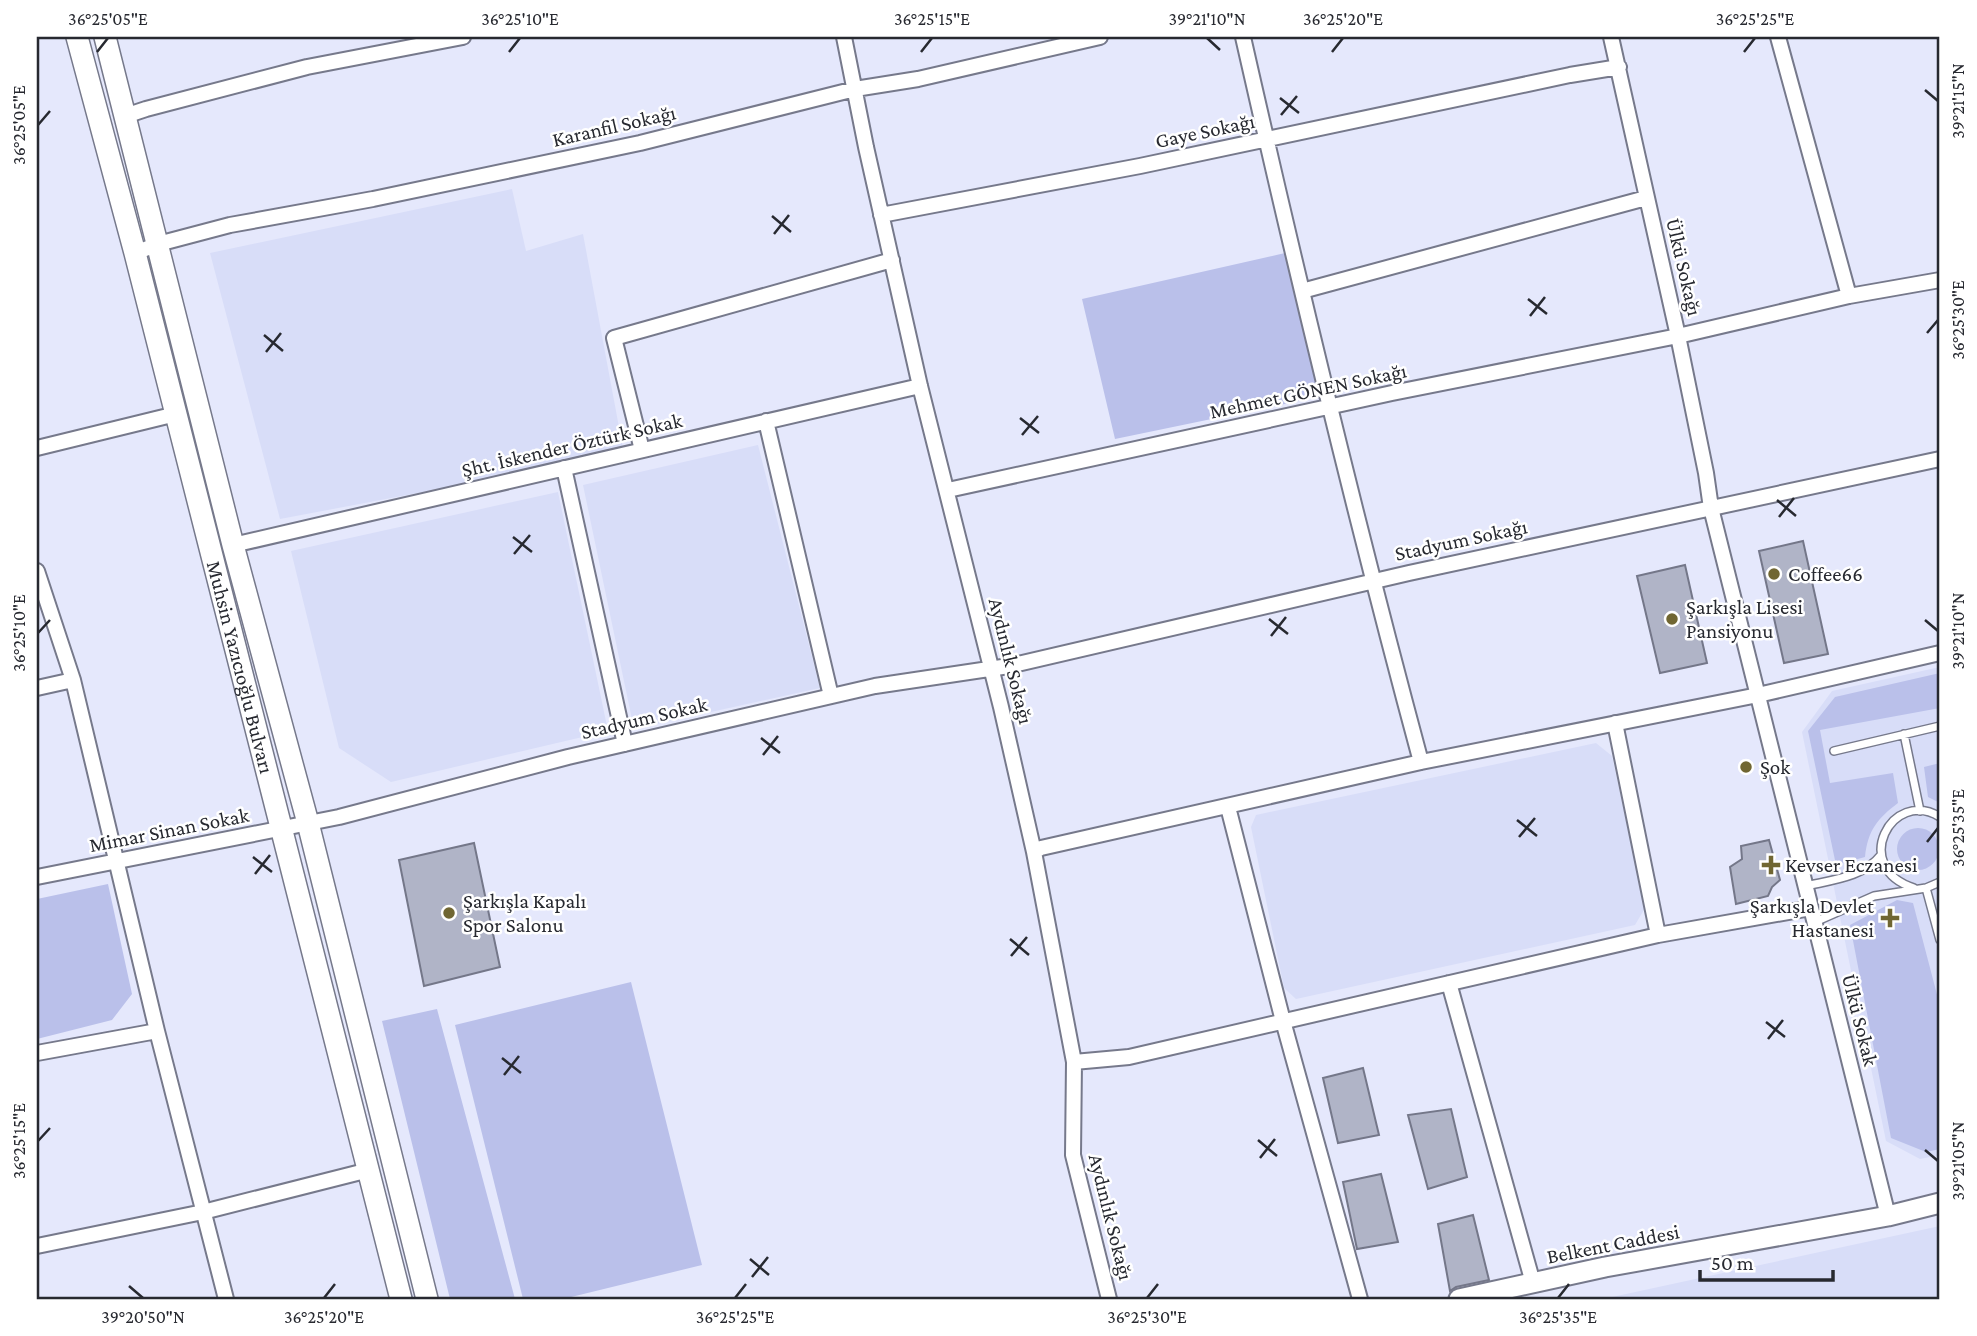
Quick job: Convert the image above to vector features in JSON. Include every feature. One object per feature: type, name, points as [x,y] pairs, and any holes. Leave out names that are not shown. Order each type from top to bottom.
[{"type":"main road","name":"Muhsin Yazıcıoğlu Bulvarı","points":[[77,37],[135,253],[401,1299]]},
{"type":"main road","name":"Muhsin Yazıcıoğlu Bulvarı","points":[[105,37],[233,545],[309,823],[427,1299]]},
{"type":"street","points":[[125,116],[146,108],[306,67],[463,37]]},
{"type":"street","name":"Aydınlık Sokağı","points":[[844,37],[920,386],[948,490],[1034,852],[1074,1062],[1073,1155],[1109,1299]]},
{"type":"street","name":"Karanfil Sokağı","points":[[135,253],[158,244],[230,225],[373,199],[640,143],[855,89],[918,79],[1100,37]]},
{"type":"street","points":[[1243,37],[1329,408],[1372,582],[1421,762]]},
{"type":"street","name":"Ülkü Sokağı","points":[[1611,37],[1678,336],[1711,508]]},
{"type":"street","points":[[1778,37],[1849,296]]},
{"type":"street","name":"Gaye Sokağı","points":[[881,215],[1140,166],[1619,67]]},
{"type":"street","points":[[1302,291],[1646,198]]},
{"type":"street","points":[[642,450],[614,338],[892,260]]},
{"type":"street","name":"Mehmet GÖNEN Sokağı","points":[[948,490],[1678,336],[1849,296],[1940,280]]},
{"type":"street","name":"Şht. İskender Öztürk Sokak","points":[[233,545],[920,386]]},
{"type":"street","points":[[37,448],[176,414]]},
{"type":"street","points":[[766,421],[831,696]]},
{"type":"street","name":"Stadyum Sokağı","points":[[991,668],[1940,459]]},
{"type":"street","points":[[565,468],[625,744]]},
{"type":"street","name":"Ülkü Sokak","points":[[1711,508],[1888,1216]]},
{"type":"street","points":[[37,571],[74,680],[115,861],[226,1299]]},
{"type":"street","points":[[1034,852],[1041,848],[1421,762],[1758,695],[1940,653]]},
{"type":"street","name":"Stadyum Sokak","points":[[309,823],[625,744],[875,686],[991,668]]},
{"type":"street","points":[[37,688],[74,680]]},
{"type":"street","points":[[1615,723],[1658,935]]},
{"type":"street","points":[[1228,807],[1283,1021],[1360,1299]]},
{"type":"street","name":"Mimar Sinan Sokak","points":[[37,877],[309,823]]},
{"type":"street","points":[[1074,1062],[1129,1056],[1658,935],[1813,915]]},
{"type":"street","points":[[1448,983],[1533,1283]]},
{"type":"street","points":[[37,1053],[157,1031]]},
{"type":"street","points":[[37,1246],[203,1212],[369,1170]]},
{"type":"street","name":"Belkent Caddesi","points":[[1459,1299],[1605,1266],[1888,1216],[1940,1203]]},
{"type":"lane","points":[[1835,751],[1940,726]]},
{"type":"lane","points":[[1904,734],[1920,811]]},
{"type":"lane","points":[[1914,888],[1902,885],[1885,868],[1881,841],[1886,829],[1895,819],[1907,812],[1920,811],[1940,817]]},
{"type":"lane","points":[[1806,886],[1853,874],[1872,866],[1881,855]]},
{"type":"lane","points":[[1813,915],[1874,896],[1926,888],[1940,882]]},
{"type":"lane","points":[[1926,888],[1940,940]]},
{"type":"shaded area","points":[[512,189],[526,251],[583,234],[624,454],[280,519],[210,253]]},
{"type":"shaded area","points":[[1294,251],[1328,395],[1115,439],[1082,299]]},
{"type":"shaded area","points":[[758,445],[820,688],[634,729],[583,485]]},
{"type":"shaded area","points":[[558,492],[608,731],[391,782],[339,748],[291,551]]},
{"type":"shaded area","name":"Şarkışla Devlet Hastanesi","points":[[1940,667],[1940,1155],[1920,1159],[1886,1141],[1802,732],[1832,691]]},
{"type":"shaded area","points":[[1940,673],[1940,708],[1820,730],[1830,783],[1893,773],[1898,803],[1884,814],[1875,826],[1868,839],[1865,857],[1836,865],[1808,731],[1835,697]]},
{"type":"shaded area","points":[[1596,743],[1612,756],[1645,908],[1635,925],[1296,999],[1284,988],[1251,827],[1256,815]]},
{"type":"shaded area","points":[[1940,763],[1940,803],[1928,797],[1924,767]]},
{"type":"shaded area","points":[[1918,828],[1933,834],[1939,849],[1933,864],[1918,870],[1903,864],[1897,849],[1903,834]]},
{"type":"shaded area","points":[[108,884],[132,994],[112,1020],[37,1039],[37,899]]},
{"type":"shaded area","points":[[1897,900],[1913,903],[1940,1006],[1940,1149],[1926,1152],[1891,1138],[1850,925]]},
{"type":"shaded area","points":[[631,982],[702,1265],[563,1299],[523,1299],[455,1025]]},
{"type":"shaded area","points":[[437,1009],[515,1299],[450,1299],[382,1021]]},
{"type":"shaded area","points":[[1940,1226],[1940,1299],[1603,1299]]},
{"type":"building","points":[[1803,541],[1828,654],[1784,663],[1759,551]]},
{"type":"building","name":"Şarkışla Lisesi Pansiyonu","points":[[1685,565],[1707,663],[1660,673],[1637,576]]},
{"type":"building","points":[[1769,840],[1780,880],[1772,887],[1768,896],[1736,904],[1730,867],[1742,859],[1741,846]]},
{"type":"building","name":"Şarkışla Kapalı Spor Salonu","points":[[474,843],[500,967],[424,986],[399,860]]},
{"type":"building","points":[[1363,1068],[1379,1135],[1338,1143],[1323,1078]]},
{"type":"building","points":[[1451,1109],[1467,1177],[1428,1189],[1408,1115]]},
{"type":"building","points":[[1381,1174],[1398,1242],[1357,1249],[1343,1182]]},
{"type":"building","points":[[1473,1215],[1489,1280],[1456,1287],[1450,1291],[1438,1224]]},
{"type":"place","name":"Coffee66","points":[[1774,574]]},
{"type":"place","name":"Şarkışla Lisesi Pansiyonu","points":[[1672,619]]},
{"type":"place","name":"Şok","points":[[1746,767]]},
{"type":"place","name":"Kevser Eczanesi","points":[[1771,865]]},
{"type":"place","name":"Şarkışla Kapalı Spor Salonu","points":[[449,913]]},
{"type":"place","name":"Şarkışla Devlet Hastanesi","points":[[1890,918]]}]
